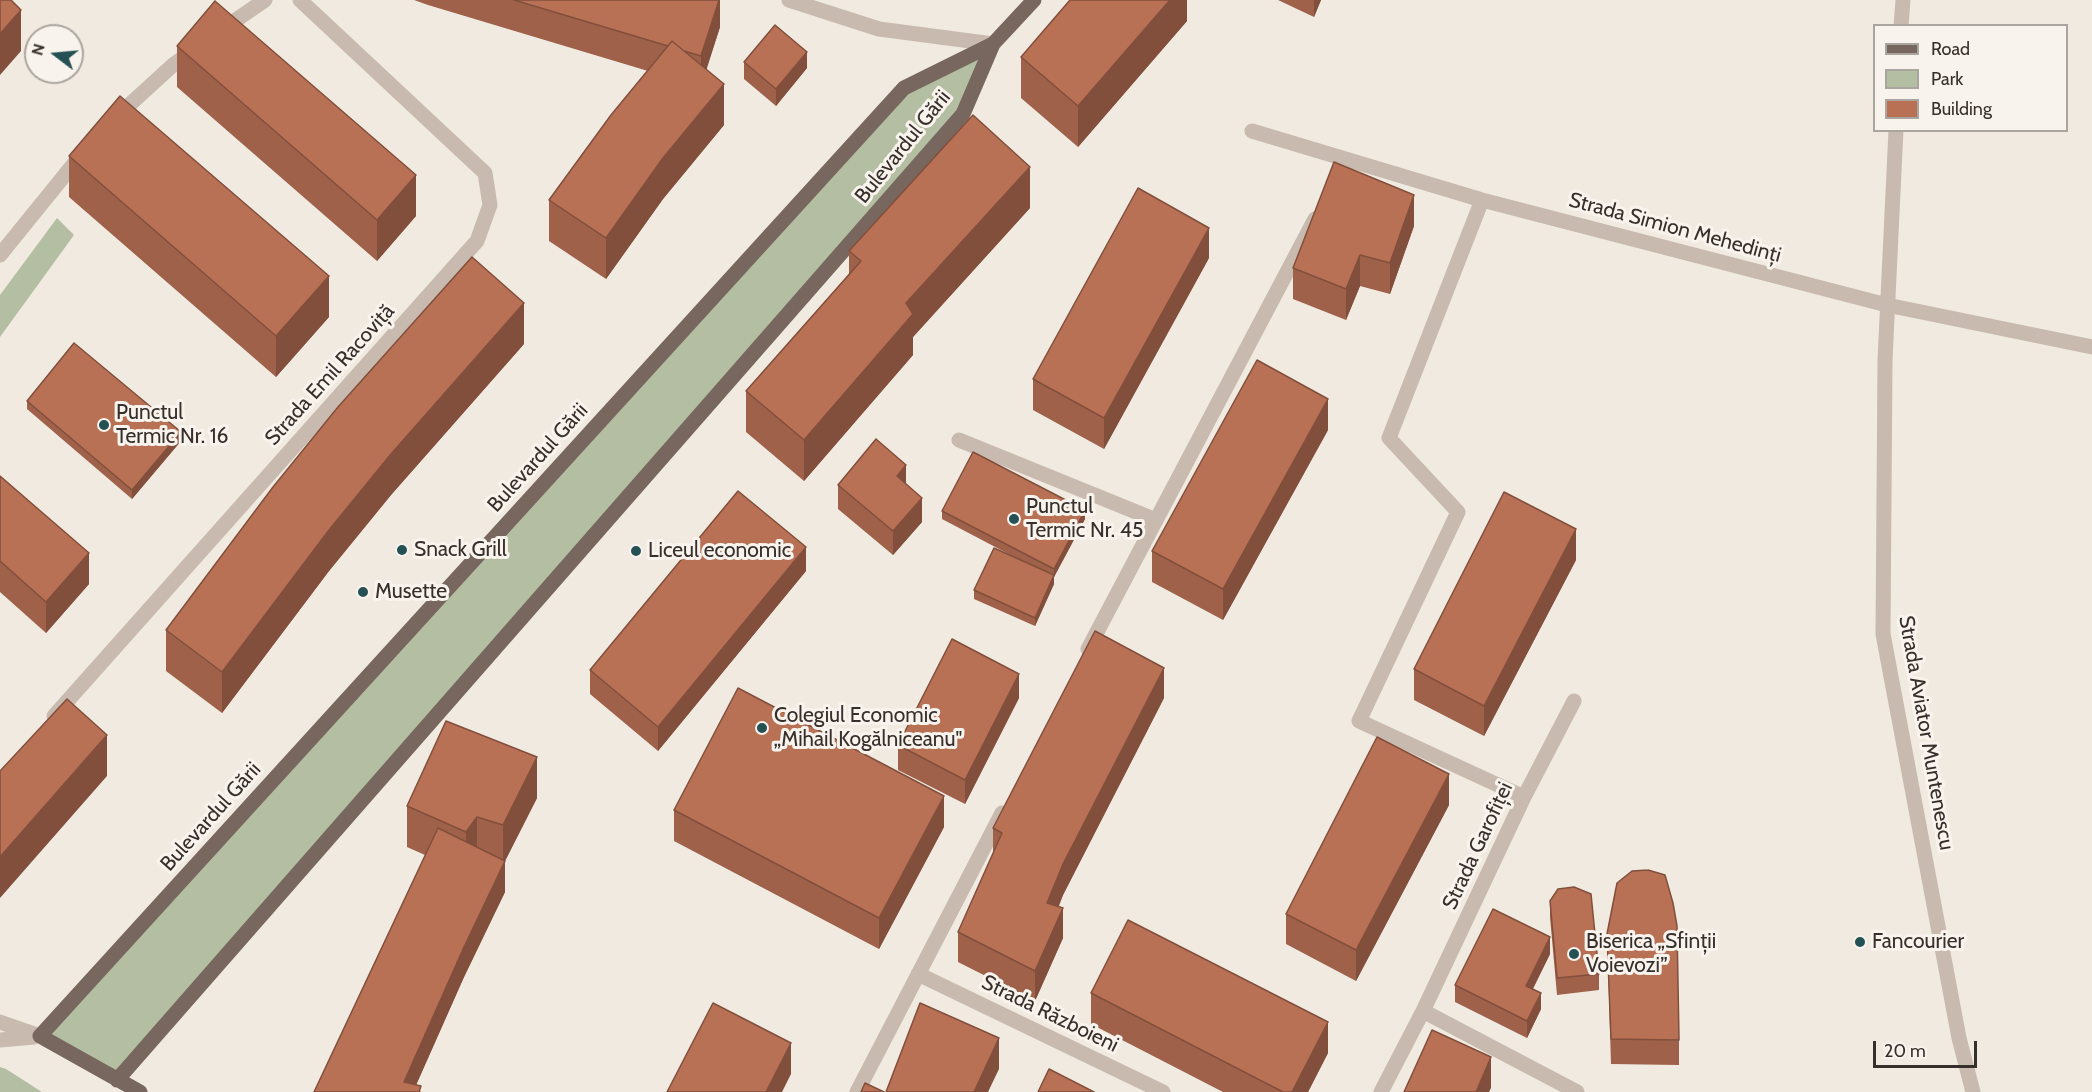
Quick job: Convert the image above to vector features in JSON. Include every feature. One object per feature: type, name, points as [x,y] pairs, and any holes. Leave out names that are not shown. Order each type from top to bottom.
[{"type":"main road","name":"Bulevardul Gării","points":[[117,1086],[963,114],[993,44],[1034,0]]},
{"type":"main road","name":"Bulevardul Gării","points":[[40,1036],[904,88],[993,44]]},
{"type":"main road","points":[[40,1036],[117,1086],[140,1092]]},
{"type":"street","points":[[105,129],[173,65],[265,0]]},
{"type":"street","name":"Strada Emil Racoviță","points":[[42,730],[477,241],[490,205],[485,173],[300,0]]},
{"type":"street","points":[[789,0],[879,29],[993,44]]},
{"type":"street","points":[[1901,24],[1903,0]]},
{"type":"street","name":"Strada Simion Mehedinți","points":[[1252,131],[1482,200],[1887,304],[2092,347]]},
{"type":"street","name":"Strada Aviator Muntenescu","points":[[1896,132],[1884,372],[1883,634],[1959,1038],[1973,1092]]},
{"type":"street","points":[[0,255],[91,144]]},
{"type":"street","points":[[1079,666],[1345,160]]},
{"type":"street","points":[[1482,200],[1389,438],[1458,513],[1359,721],[1524,797]]},
{"type":"street","points":[[959,440],[1156,520]]},
{"type":"street","name":"Strada Garofiței","points":[[1381,1092],[1423,1011],[1524,797],[1574,701]]},
{"type":"street","points":[[857,1092],[1010,799]]},
{"type":"street","name":"Strada Războieni","points":[[918,974],[1163,1092]]},
{"type":"street","points":[[1423,1011],[1577,1092]]},
{"type":"street","points":[[0,1022],[40,1036]]},
{"type":"street","points":[[0,1040],[40,1036]]},
{"type":"green space","points":[[993,44],[963,114],[117,1080],[40,1036],[904,88]]},
{"type":"green space","points":[[57,218],[74,235],[0,337],[0,295]]},
{"type":"green space","points":[[0,1067],[6,1069],[42,1092],[0,1092]]},
{"type":"building","points":[[0,0],[11,0],[21,10],[0,34]]},
{"type":"building","points":[[514,0],[719,0],[701,56],[684,51],[672,41],[668,46]]},
{"type":"building","points":[[1070,0],[1170,0],[1078,106],[1021,57]]},
{"type":"building","points":[[215,1],[416,175],[377,220],[177,46]]},
{"type":"building","points":[[775,25],[807,52],[776,89],[744,62]]},
{"type":"building","points":[[672,41],[724,84],[663,158],[606,238],[549,200],[611,115]]},
{"type":"building","points":[[120,96],[329,276],[276,336],[69,156]]},
{"type":"building","points":[[973,115],[1030,167],[906,303],[913,314],[804,440],[746,391],[861,261],[849,251]]},
{"type":"building","points":[[1334,162],[1414,195],[1390,263],[1360,255],[1346,289],[1293,268]]},
{"type":"building","points":[[1138,188],[1209,228],[1104,418],[1033,379]]},
{"type":"building","points":[[472,257],[524,303],[391,454],[329,530],[222,672],[166,630],[273,487],[338,407]]},
{"type":"building","name":"Punctul Termic Nr. 16","points":[[74,343],[181,432],[132,490],[27,401]]},
{"type":"building","points":[[1257,360],[1328,399],[1223,589],[1152,551]]},
{"type":"building","points":[[876,439],[906,465],[897,476],[922,498],[893,531],[838,485]]},
{"type":"building","name":"Punctul Termic Nr. 45","points":[[973,452],[1085,510],[1054,569],[942,511]]},
{"type":"building","points":[[0,476],[89,553],[46,602],[0,561]]},
{"type":"building","points":[[738,491],[806,547],[658,727],[590,670]]},
{"type":"building","points":[[1504,492],[1576,529],[1484,706],[1414,669]]},
{"type":"building","points":[[994,548],[1054,575],[1035,618],[974,590]]},
{"type":"building","points":[[1095,631],[1164,668],[1063,864],[1047,903],[1063,908],[1035,971],[958,932],[1002,833],[993,828]]},
{"type":"building","points":[[952,639],[1019,674],[965,780],[898,745]]},
{"type":"building","points":[[738,688],[944,796],[879,918],[674,810]]},
{"type":"building","points":[[67,699],[107,735],[0,857],[0,771]]},
{"type":"building","points":[[446,721],[537,757],[503,825],[477,817],[466,832],[407,806]]},
{"type":"building","points":[[1377,737],[1449,774],[1356,950],[1286,914]]},
{"type":"building","points":[[438,828],[505,861],[404,1082],[421,1086],[419,1092],[314,1092]]},
{"type":"building","points":[[1648,870],[1665,875],[1673,903],[1677,926],[1679,1040],[1611,1039],[1607,934],[1617,883],[1632,871]]},
{"type":"building","name":"Biserica „Sfinții Voievozi”","points":[[1574,887],[1591,894],[1599,974],[1557,978],[1550,901],[1558,889]]},
{"type":"building","points":[[1493,909],[1550,937],[1526,986],[1541,993],[1527,1021],[1455,985]]},
{"type":"building","points":[[1128,920],[1328,1022],[1292,1092],[1283,1092],[1091,993]]},
{"type":"building","points":[[713,1003],[791,1043],[766,1092],[667,1092]]},
{"type":"building","points":[[920,1003],[999,1038],[974,1092],[886,1092]]},
{"type":"building","points":[[1432,1030],[1491,1057],[1476,1092],[1404,1092]]},
{"type":"building","points":[[1049,1069],[1094,1092],[1038,1092]]},
{"type":"building","points":[[865,1083],[884,1092],[861,1092]]},
{"type":"place","name":"Punctul Termic Nr. 16","points":[[104,425]]},
{"type":"place","name":"Punctul Termic Nr. 45","points":[[1014,519]]},
{"type":"place","name":"Snack Grill","points":[[402,550]]},
{"type":"place","name":"Liceul economic","points":[[636,551]]},
{"type":"place","name":"Musette","points":[[363,592]]},
{"type":"place","name":"Colegiul Economic „Mihail Kogălniceanu\"","points":[[762,728]]},
{"type":"place","name":"Fancourier","points":[[1860,942]]},
{"type":"place","name":"Biserica „Sfinții Voievozi”","points":[[1574,954]]}]
